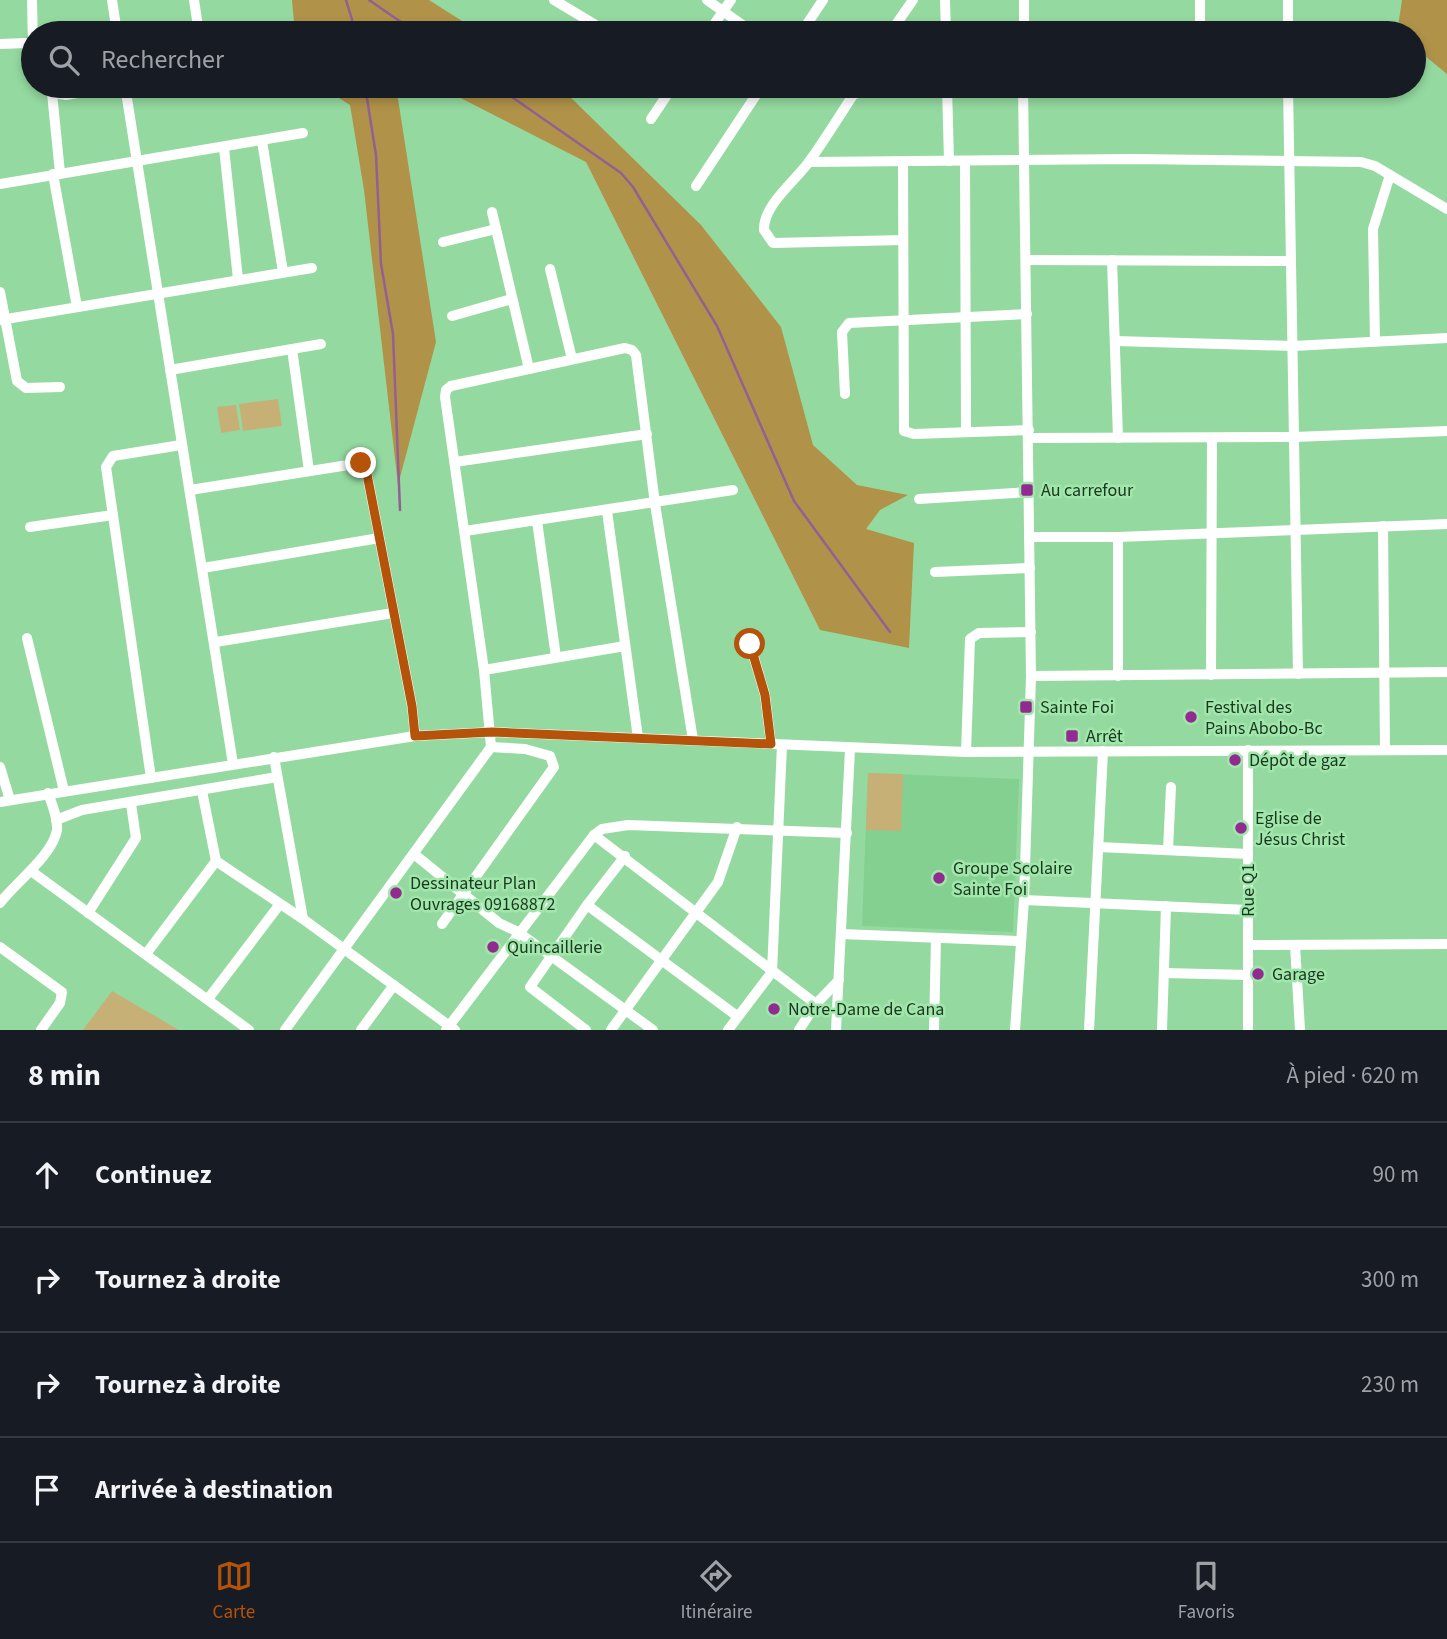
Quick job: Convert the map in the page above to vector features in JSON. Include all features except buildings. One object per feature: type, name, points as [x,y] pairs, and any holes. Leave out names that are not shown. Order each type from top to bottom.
[{"type":"street","points":[[32,0],[32,21]]},
{"type":"street","points":[[111,0],[115,21]]},
{"type":"street","points":[[194,0],[197,21]]},
{"type":"street","points":[[554,0],[589,21]]},
{"type":"street","points":[[707,0],[737,21]]},
{"type":"street","points":[[716,21],[731,0]]},
{"type":"street","points":[[809,21],[823,0]]},
{"type":"street","points":[[898,21],[913,0]]},
{"type":"street","points":[[945,0],[946,21]]},
{"type":"street","points":[[1024,0],[1024,21]]},
{"type":"street","points":[[1200,0],[1200,21]]},
{"type":"street","points":[[1288,0],[1288,21]]},
{"type":"street","points":[[0,44],[21,43]]},
{"type":"street","points":[[52,98],[57,173],[77,307]]},
{"type":"street","points":[[125,98],[216,642],[233,764]]},
{"type":"street","points":[[651,119],[665,98]]},
{"type":"street","points":[[696,186],[754,98]]},
{"type":"street","points":[[851,98],[809,162],[766,218],[764,230],[773,243],[903,240]]},
{"type":"street","points":[[947,98],[949,161]]},
{"type":"street","points":[[1023,98],[1031,676],[1024,900],[1015,1030],[1027,1030]]},
{"type":"street","points":[[1288,98],[1298,529],[1298,674]]},
{"type":"street","points":[[0,184],[303,133]]},
{"type":"street","points":[[262,141],[284,272]]},
{"type":"street","points":[[224,148],[238,279]]},
{"type":"street","points":[[809,162],[1361,162],[1390,175],[1447,209]]},
{"type":"street","points":[[965,162],[966,431]]},
{"type":"street","points":[[903,163],[904,431],[1118,438],[1294,437],[1447,431]]},
{"type":"street","points":[[1374,341],[1373,229],[1390,175]]},
{"type":"street","points":[[492,212],[529,369]]},
{"type":"street","points":[[443,242],[496,229]]},
{"type":"street","points":[[1027,260],[1292,261]]},
{"type":"street","points":[[1112,260],[1118,438]]},
{"type":"street","points":[[2,319],[312,268]]},
{"type":"street","points":[[550,269],[572,359]]},
{"type":"street","points":[[0,292],[2,319],[17,381],[26,388],[60,387]]},
{"type":"street","points":[[452,316],[512,299]]},
{"type":"street","points":[[845,394],[844,327],[854,323],[1027,314]]},
{"type":"street","points":[[1115,341],[1293,346],[1447,338]]},
{"type":"street","points":[[170,370],[321,344]]},
{"type":"street","points":[[285,1030],[492,747],[446,390],[452,386],[572,359],[625,348],[632,349],[636,355],[655,504],[693,740]]},
{"type":"street","points":[[292,349],[309,471]]},
{"type":"street","points":[[454,463],[647,434]]},
{"type":"street","points":[[1211,675],[1212,438]]},
{"type":"street","points":[[151,779],[113,515],[108,460],[121,454],[181,445]]},
{"type":"street","points":[[190,490],[361,463],[366,469],[415,736]]},
{"type":"street","points":[[465,531],[733,490]]},
{"type":"street","points":[[919,499],[1029,492]]},
{"type":"street","points":[[607,511],[638,738]]},
{"type":"street","points":[[30,527],[113,515]]},
{"type":"street","points":[[537,521],[556,657]]},
{"type":"street","points":[[1030,537],[1118,537],[1447,524]]},
{"type":"street","points":[[1383,526],[1385,750]]},
{"type":"street","points":[[1118,537],[1118,676]]},
{"type":"street","points":[[203,568],[379,538]]},
{"type":"street","points":[[935,572],[1030,568]]},
{"type":"street","points":[[216,642],[393,613]]},
{"type":"street","points":[[966,752],[971,639],[978,634],[1031,632]]},
{"type":"street","points":[[27,638],[64,791]]},
{"type":"street","points":[[728,1030],[772,972],[780,830],[776,744],[750,644]]},
{"type":"street","points":[[484,670],[625,646]]},
{"type":"street","points":[[1031,676],[1447,672]]},
{"type":"street","points":[[0,767],[5,801],[415,736],[492,732],[966,752],[1447,750]]},
{"type":"street","points":[[442,924],[554,766],[550,756],[542,753],[492,747]]},
{"type":"street","points":[[836,1030],[850,749]]},
{"type":"street","name":"Rue Q1","points":[[1248,750],[1248,1030]]},
{"type":"street","points":[[1089,1030],[1093,904],[1099,846],[1103,751]]},
{"type":"street","points":[[274,757],[303,919]]},
{"type":"street","points":[[56,820],[82,810],[131,804],[277,777]]},
{"type":"street","points":[[1168,850],[1171,787]]},
{"type":"street","points":[[202,791],[216,861],[344,947],[450,1029],[518,932],[594,835],[612,827],[628,825],[847,833]]},
{"type":"street","points":[[0,903],[31,871],[54,839],[56,820],[48,793]]},
{"type":"street","points":[[88,912],[136,838],[131,804]]},
{"type":"street","points":[[611,1030],[721,875],[737,827]]},
{"type":"street","points":[[594,835],[698,911],[772,972],[816,1004]]},
{"type":"street","points":[[1099,846],[1248,854]]},
{"type":"street","points":[[414,855],[499,923],[518,932],[653,1030]]},
{"type":"street","points":[[586,1030],[530,989],[550,956],[625,856]]},
{"type":"street","points":[[146,954],[216,861]]},
{"type":"street","points":[[31,871],[249,1030]]},
{"type":"street","points":[[1024,900],[1248,910]]},
{"type":"street","points":[[208,999],[280,904]]},
{"type":"street","points":[[587,905],[737,1016]]},
{"type":"street","points":[[1162,1030],[1166,906]]},
{"type":"street","points":[[841,934],[1021,941]]},
{"type":"street","points":[[934,1030],[936,938]]},
{"type":"street","points":[[1248,945],[1447,944]]},
{"type":"street","points":[[1295,945],[1300,1030]]},
{"type":"street","points":[[0,947],[62,992],[60,1003],[41,1030]]},
{"type":"street","points":[[1164,973],[1248,975]]},
{"type":"street","points":[[799,1030],[816,1004],[839,980]]},
{"type":"street","points":[[361,1030],[394,985]]},
{"type":"shaded area","points":[[292,0],[429,0],[462,21],[294,21]]},
{"type":"shaded area","points":[[1402,0],[1447,0],[1447,74],[1426,57],[1426,21],[1399,21]]},
{"type":"shaded area","points":[[339,98],[398,98],[436,342],[398,485],[364,190],[350,105]]},
{"type":"shaded area","points":[[461,98],[571,98],[701,225],[781,327],[813,445],[857,485],[908,495],[880,510],[866,529],[914,543],[909,648],[820,630],[586,162]]},
{"type":"shaded area","points":[[278,399],[282,426],[243,431],[239,404]]},
{"type":"shaded area","points":[[236,405],[240,430],[221,433],[217,407]]},
{"type":"shaded area","name":"Groupe Scolaire Sainte Foi","points":[[868,773],[1019,779],[1013,932],[862,926]]},
{"type":"shaded area","points":[[868,773],[903,774],[901,831],[866,830]]},
{"type":"shaded area","points":[[112,991],[179,1030],[83,1030]]},
{"type":"waterway","points":[[346,0],[352,21]]},
{"type":"waterway","points":[[369,0],[400,21]]},
{"type":"waterway","points":[[367,98],[376,155],[381,264],[393,334],[400,510]]},
{"type":"waterway","points":[[513,98],[621,173],[633,187],[717,326],[794,501],[890,632]]},
{"type":"place","name":"Au carrefour","points":[[1027,490]]},
{"type":"place","name":"Sainte Foi","points":[[1026,707]]},
{"type":"place","name":"Festival des Pains Abobo-Bc","points":[[1191,717]]},
{"type":"place","name":"Arrêt","points":[[1072,736]]},
{"type":"place","name":"Dépôt de gaz","points":[[1235,760]]},
{"type":"place","name":"Eglise de Jésus Christ","points":[[1241,828]]},
{"type":"place","name":"Groupe Scolaire Sainte Foi","points":[[939,878]]},
{"type":"place","name":"Dessinateur Plan Ouvrages 09168872","points":[[396,893]]},
{"type":"place","name":"Quincaillerie","points":[[493,947]]},
{"type":"place","name":"Garage","points":[[1258,974]]},
{"type":"place","name":"Notre-Dame de Cana","points":[[774,1009]]},
{"type":"route","points":[[361,463],[366,469],[412,706],[415,736],[492,732],[771,744],[765,695],[750,644]]}]
